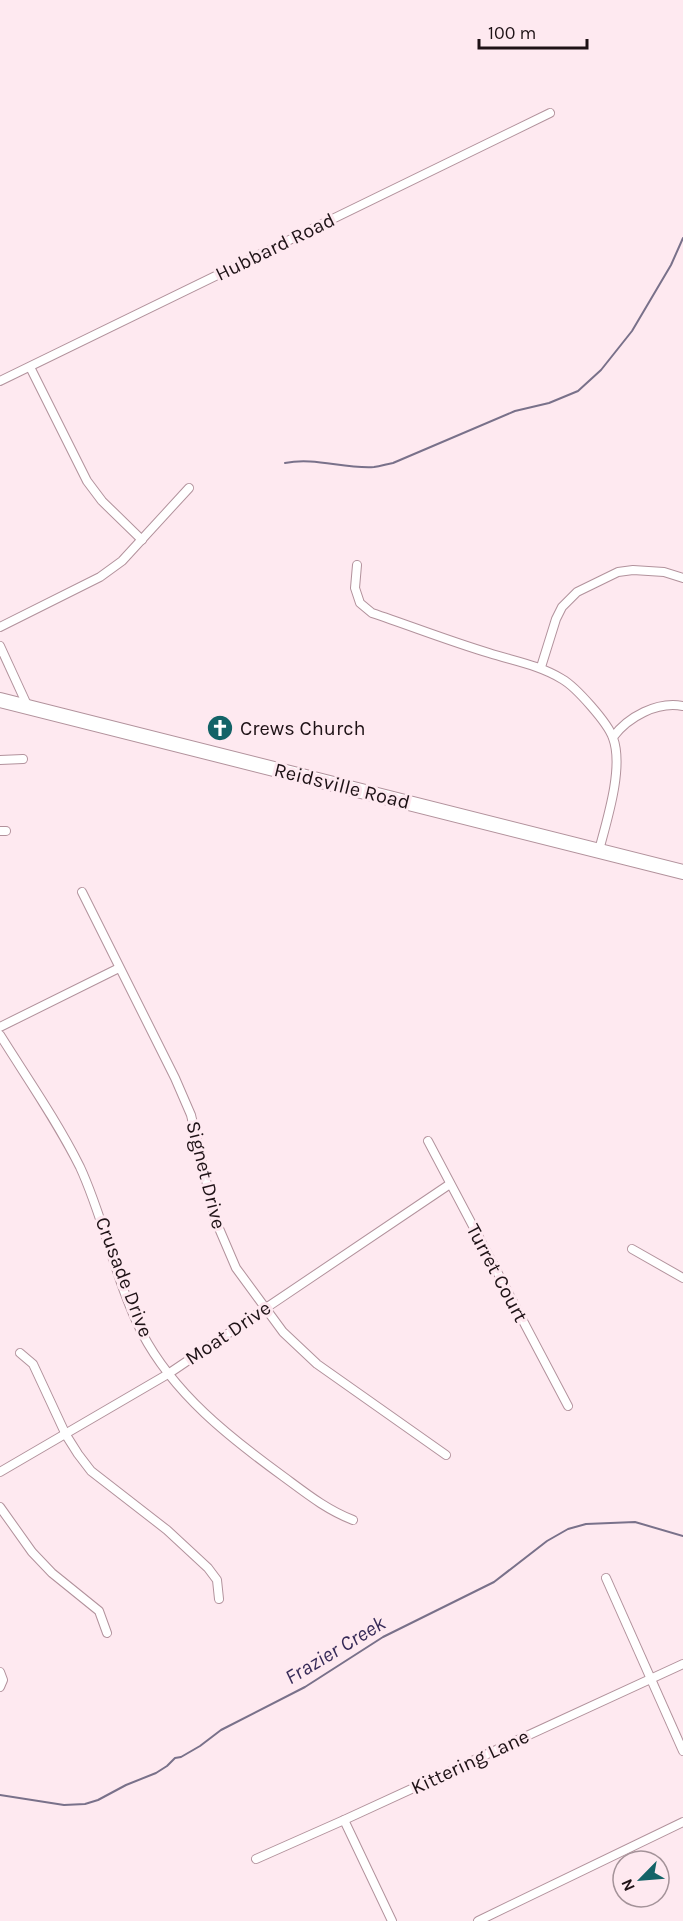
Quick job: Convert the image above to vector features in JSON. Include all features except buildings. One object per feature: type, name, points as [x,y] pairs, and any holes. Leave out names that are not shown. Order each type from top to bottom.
[{"type":"highway","name":"Reidsville Road","points":[[0,700],[683,872]]},
{"type":"street","name":"Hubbard Road","points":[[0,381],[550,113]]},
{"type":"street","points":[[30,367],[87,481],[102,501],[142,540]]},
{"type":"street","points":[[0,627],[100,577],[122,561],[189,488]]},
{"type":"street","points":[[357,565],[355,588],[360,603],[372,612],[488,653],[541,667],[565,681],[591,705],[613,737],[617,767],[612,799],[599,850]]},
{"type":"street","points":[[541,667],[556,619],[562,607],[577,592],[618,572],[633,570],[664,572],[683,578]]},
{"type":"street","points":[[0,646],[27,706]]},
{"type":"street","points":[[613,737],[622,725],[655,707],[683,706]]},
{"type":"street","points":[[0,760],[23,759]]},
{"type":"street","name":"Signet Drive","points":[[82,892],[175,1078],[191,1115],[215,1219],[236,1268],[283,1332],[317,1364],[446,1455]]},
{"type":"street","points":[[0,1027],[119,968]]},
{"type":"street","name":"Crusade Drive","points":[[0,1035],[78,1165],[92,1195],[115,1267],[142,1334],[168,1374],[202,1412],[252,1454],[331,1511],[353,1520]]},
{"type":"street","name":"Turret Court","points":[[428,1141],[568,1406]]},
{"type":"street","name":"Moat Drive","points":[[0,1472],[168,1374],[450,1184]]},
{"type":"street","points":[[632,1249],[683,1278]]},
{"type":"street","points":[[20,1353],[33,1364],[66,1435],[78,1454],[92,1471],[167,1530],[208,1568],[217,1580],[219,1599]]},
{"type":"street","points":[[0,1507],[20,1536],[52,1573],[99,1611],[107,1633]]},
{"type":"street","points":[[606,1578],[683,1751]]},
{"type":"street","name":"Kittering Lane","points":[[256,1859],[344,1821],[683,1664]]},
{"type":"street","points":[[0,1672],[3,1680],[0,1687]]},
{"type":"street","points":[[344,1821],[392,1921]]},
{"type":"street","points":[[478,1921],[683,1822]]},
{"type":"waterway","points":[[285,463],[307,461],[363,467],[393,463],[515,411],[549,403],[578,391],[601,370],[632,331],[671,265],[683,238]]},
{"type":"waterway","name":"Frazier Creek","points":[[0,1795],[64,1805],[85,1804],[156,1773],[175,1758],[200,1746],[221,1730],[305,1687],[383,1637],[494,1582],[547,1541],[568,1529],[586,1524],[635,1522],[683,1536]]},
{"type":"place","name":"Crews Church","points":[[220,728]]}]
